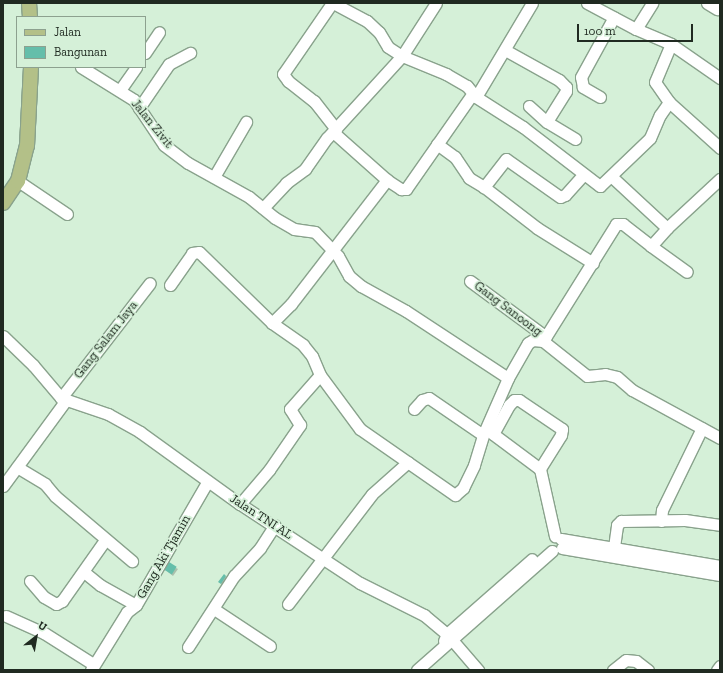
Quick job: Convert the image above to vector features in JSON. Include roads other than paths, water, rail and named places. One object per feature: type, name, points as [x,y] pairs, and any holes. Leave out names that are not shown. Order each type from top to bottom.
[{"type":"main road","points":[[29,3],[30,16]]},
{"type":"main road","points":[[3,203],[18,181],[27,146],[31,68]]},
{"type":"street","points":[[532,3],[505,50],[474,95],[437,144],[406,189],[401,189],[387,180],[334,130],[314,101],[288,81],[283,74],[332,3],[367,21],[379,32],[388,47],[402,56],[446,74],[474,95],[523,127],[583,175],[600,186],[612,177],[650,138],[660,115],[670,102]]},
{"type":"street","points":[[263,208],[286,183],[305,169],[334,130],[402,56],[436,3]]},
{"type":"street","points":[[588,3],[636,29],[671,44],[720,78]]},
{"type":"street","points":[[636,29],[652,3]]},
{"type":"street","points":[[707,3],[717,9]]},
{"type":"street","points":[[600,97],[583,88],[581,77],[614,17]]},
{"type":"street","points":[[146,52],[159,32]]},
{"type":"street","points":[[671,44],[655,82],[670,102],[720,148]]},
{"type":"street","points":[[505,50],[559,80],[566,87],[566,91],[548,122]]},
{"type":"street","points":[[139,108],[170,64],[190,53]]},
{"type":"street","name":"Jalan Zivit","points":[[83,68],[134,100],[164,145],[188,163],[263,208],[294,229],[315,232],[332,251],[349,276],[361,286],[406,311],[508,378]]},
{"type":"street","points":[[120,90],[135,68]]},
{"type":"street","points":[[529,106],[548,122],[576,139]]},
{"type":"street","points":[[214,178],[246,122]]},
{"type":"street","points":[[437,144],[454,157],[469,178],[484,187],[537,228],[593,263]]},
{"type":"street","points":[[484,187],[506,159],[560,197],[565,195],[583,175]]},
{"type":"street","points":[[612,177],[667,228]]},
{"type":"street","points":[[651,246],[667,228],[720,179]]},
{"type":"street","points":[[272,323],[291,304],[387,180]]},
{"type":"street","points":[[18,181],[67,214]]},
{"type":"street","points":[[170,285],[192,253],[199,252],[272,323],[303,345],[312,356],[320,375],[360,428],[455,495],[462,488],[474,465],[483,435],[508,378],[528,343],[533,340],[545,339],[616,224],[623,224],[687,272]]},
{"type":"street","name":"Gang Sanoong","points":[[470,281],[545,339],[587,376],[605,374],[617,377],[632,390],[720,438]]},
{"type":"street","name":"Gang Salam Jaya","points":[[3,486],[64,399],[150,283]]},
{"type":"street","points":[[3,336],[33,365],[64,399]]},
{"type":"street","points":[[240,504],[269,470],[300,425],[290,409],[320,375]]},
{"type":"street","points":[[414,409],[422,400],[429,398],[483,435]]},
{"type":"street","name":"Jalan TNI AL","points":[[64,399],[108,414],[140,432],[240,504],[275,525],[360,583],[424,614],[450,637],[478,670]]},
{"type":"street","points":[[540,468],[561,435],[562,429],[519,400],[514,400],[509,405],[493,434],[540,468],[555,541]]},
{"type":"street","points":[[661,521],[662,510],[702,428]]},
{"type":"street","points":[[288,604],[372,494],[408,462]]},
{"type":"street","points":[[17,468],[45,484],[55,496],[104,540],[132,561]]},
{"type":"street","name":"Gang Aki Tjamin","points":[[92,667],[127,612],[136,605],[208,481]]},
{"type":"street","points":[[614,548],[617,525],[621,521],[685,520],[720,525]]},
{"type":"street","points":[[188,647],[234,576],[260,548],[275,525]]},
{"type":"street","points":[[30,580],[44,597],[56,604],[62,601],[84,572],[104,540]]},
{"type":"street","points":[[555,541],[614,548],[720,566]]},
{"type":"street","points":[[555,541],[720,575]]},
{"type":"street","points":[[416,670],[555,541]]},
{"type":"street","points":[[84,572],[136,605]]},
{"type":"street","points":[[214,608],[270,646]]},
{"type":"street","points":[[6,616],[44,633],[92,667]]},
{"type":"street","points":[[613,670],[626,660],[636,661],[648,670]]},
{"type":"street","points":[[717,670],[720,666]]}]
